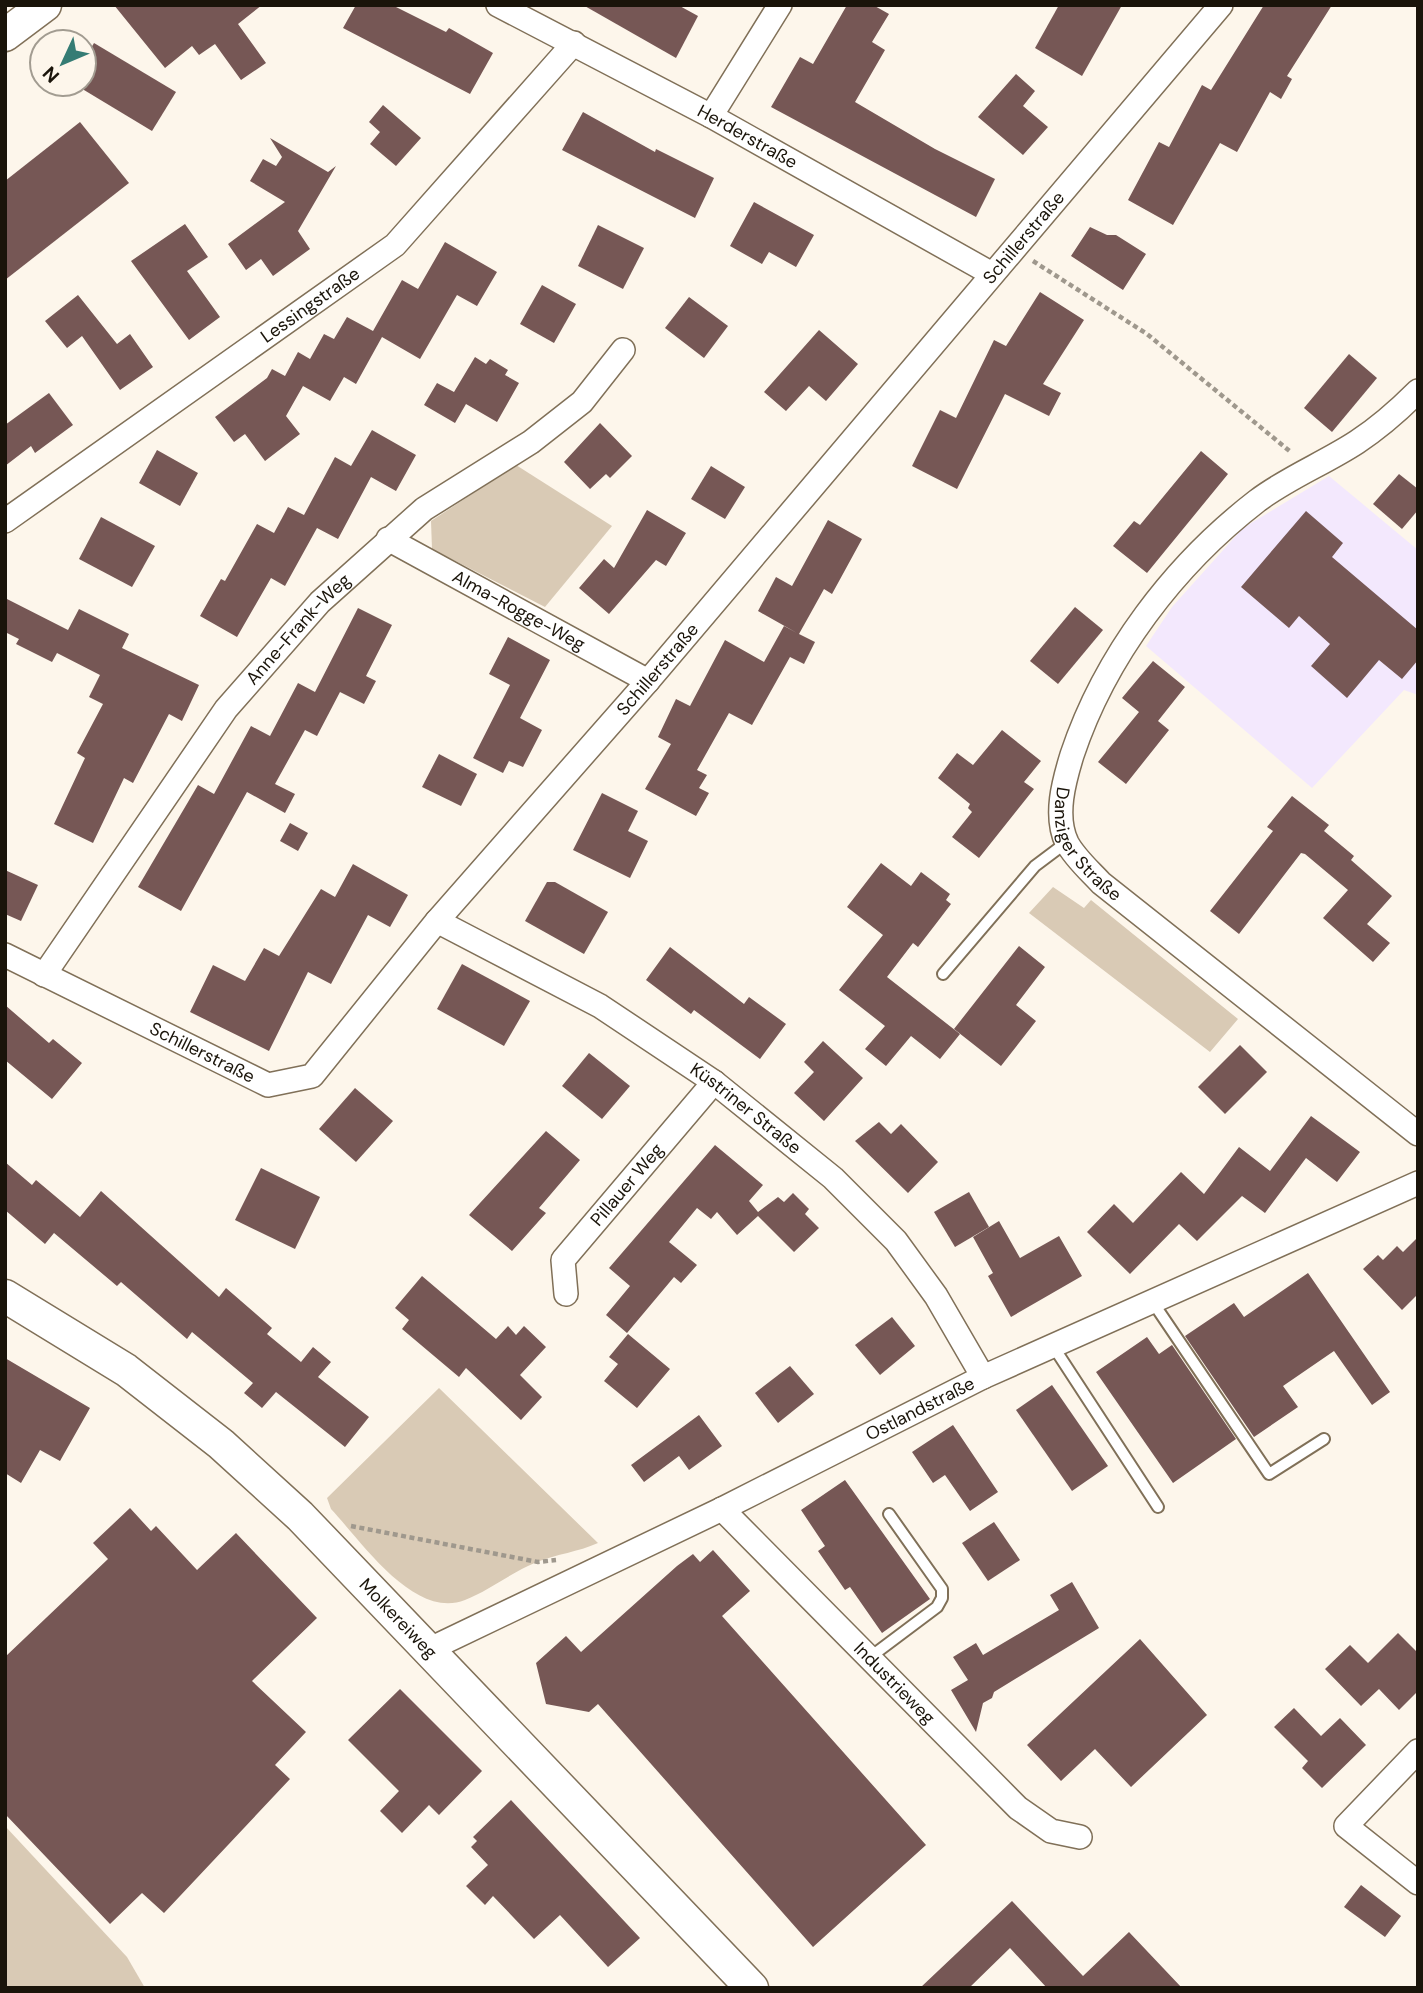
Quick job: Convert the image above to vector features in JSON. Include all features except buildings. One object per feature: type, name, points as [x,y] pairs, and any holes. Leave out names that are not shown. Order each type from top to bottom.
[{"type":"main road","points":[[5,35],[45,5]]},
{"type":"main road","name":"Molkereiweg","points":[[5,1296],[126,1370],[221,1444],[300,1516],[752,1988]]},
{"type":"street","name":"Herderstraße","points":[[498,5],[711,116],[992,274]]},
{"type":"street","points":[[711,116],[780,5]]},
{"type":"street","name":"Schillerstraße","points":[[5,955],[268,1086],[312,1076],[438,921],[648,681],[1221,5]]},
{"type":"street","name":"Lessingstraße","points":[[5,521],[395,245],[574,43]]},
{"type":"street","name":"Anne-Frank-Weg","points":[[44,975],[226,709],[320,602],[424,509],[531,442],[582,402],[624,350]]},
{"type":"street","name":"Danziger Straße","points":[[1418,391],[1391,418],[1358,442],[1258,500],[1209,542],[1158,599],[1124,646],[1085,717],[1064,779],[1061,816],[1067,842],[1101,883],[1418,1134]]},
{"type":"street","name":"Alma-Rogge-Weg","points":[[388,539],[648,681]]},
{"type":"street","name":"Küstriner Straße","points":[[438,921],[600,1006],[715,1082],[833,1178],[896,1241],[936,1296],[983,1377]]},
{"type":"street","name":"Pillauer Weg","points":[[566,1294],[563,1260],[715,1082]]},
{"type":"street","name":"Ostlandstraße","points":[[428,1650],[722,1509],[983,1377],[1418,1183]]},
{"type":"street","name":"Industrieweg","points":[[722,1509],[1018,1808],[1051,1831],[1080,1837]]},
{"type":"street","points":[[1418,1751],[1346,1826],[1418,1883]]},
{"type":"lane","points":[[943,974],[1035,866],[1067,842]]},
{"type":"lane","points":[[1152,1301],[1269,1475],[1324,1439]]},
{"type":"lane","points":[[1053,1346],[1158,1507]]},
{"type":"lane","points":[[869,1658],[937,1607],[942,1598],[942,1589],[889,1514]]},
{"type":"path","points":[[1014,249],[1147,334],[1311,469]]},
{"type":"path","points":[[300,1516],[538,1562],[563,1560]]},
{"type":"shaded area","points":[[516,465],[612,526],[545,607],[432,549],[431,521]]},
{"type":"shaded area","points":[[1329,476],[1418,550],[1418,695],[1404,690],[1312,788],[1146,646],[1172,607],[1243,528]]},
{"type":"shaded area","points":[[1053,887],[1084,908],[1091,900],[1238,1019],[1210,1052],[1029,913]]},
{"type":"shaded area","points":[[439,1388],[598,1543],[537,1562],[474,1596],[446,1603],[427,1599],[408,1589],[390,1574],[331,1509],[327,1498]]},
{"type":"shaded area","points":[[5,1826],[127,1957],[145,1988],[5,1988]]}]
